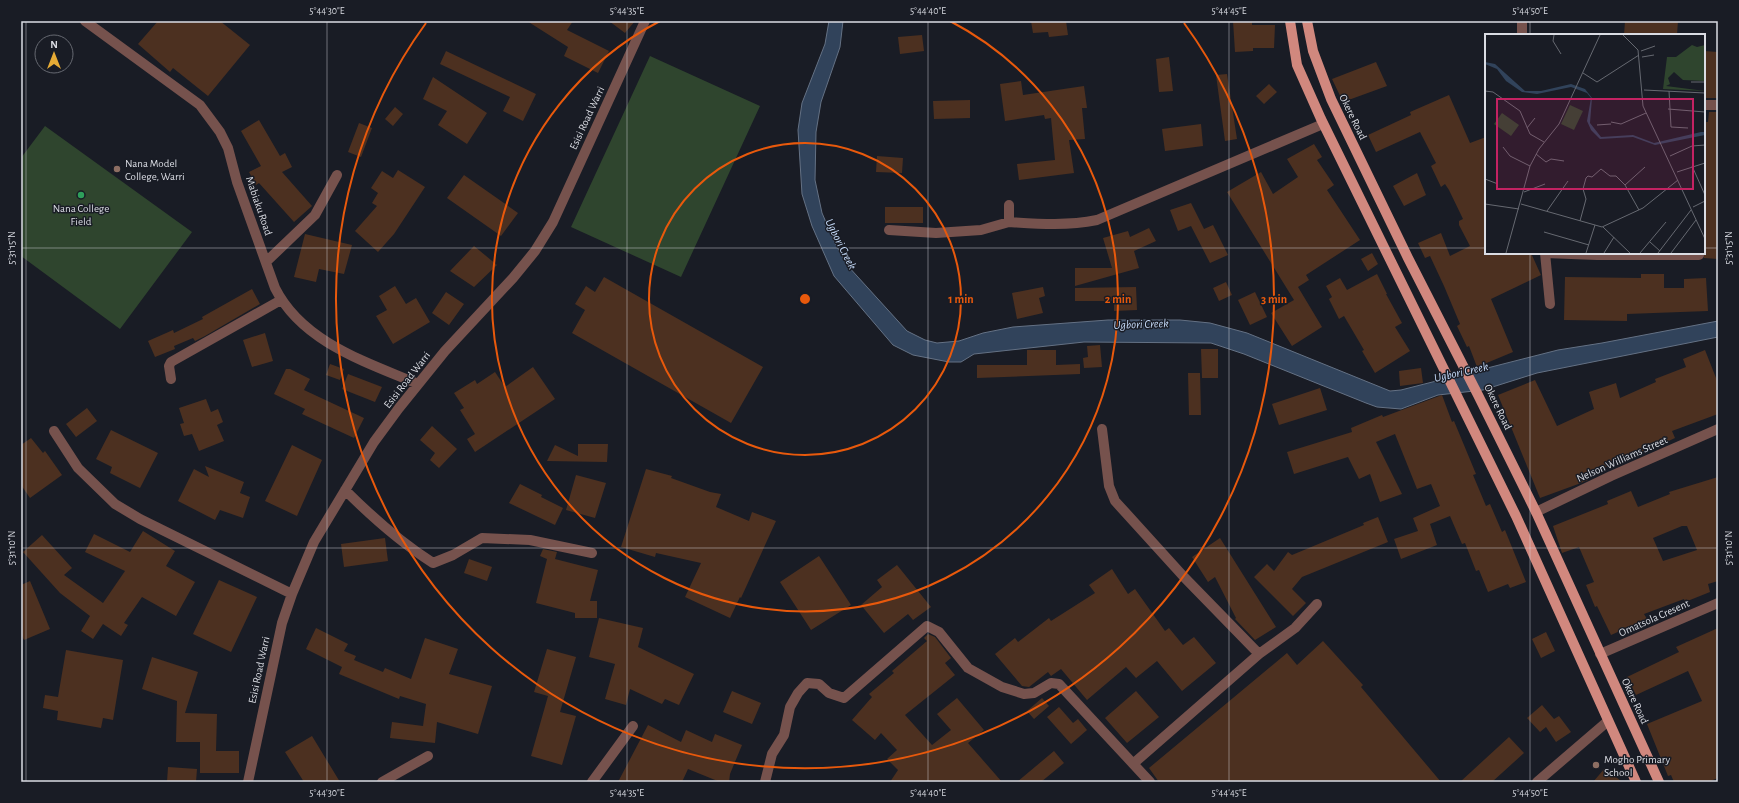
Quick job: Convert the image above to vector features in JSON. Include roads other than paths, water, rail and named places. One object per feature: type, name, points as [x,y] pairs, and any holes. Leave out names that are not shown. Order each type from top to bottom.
[{"type":"main road","points":[[1290,21],[1297,65],[1323,124],[1516,516],[1636,782]]},
{"type":"main road","name":"Okere Road","points":[[1307,21],[1313,51],[1331,99],[1411,265],[1463,365],[1536,512],[1659,782]]},
{"type":"street","name":"Mabiaku Road","points":[[85,21],[200,105],[212,120],[228,148],[237,182],[281,300],[303,325],[332,345],[418,384]]},
{"type":"street","name":"Esisi Road Warri","points":[[248,782],[276,648],[292,594],[314,542],[374,442],[418,384],[445,351],[536,251],[553,222],[645,21]]},
{"type":"street","points":[[1522,21],[1522,34]]},
{"type":"street","points":[[1705,104],[1718,105]]},
{"type":"street","points":[[889,230],[936,233],[981,230],[1009,222],[1074,225],[1097,220],[1323,124]]},
{"type":"street","points":[[266,262],[316,215],[337,175]]},
{"type":"street","points":[[1009,206],[1009,222]]},
{"type":"street","points":[[1545,254],[1550,304]]},
{"type":"street","points":[[1568,254],[1699,255]]},
{"type":"street","points":[[171,379],[169,366],[171,362],[281,300]]},
{"type":"street","points":[[1102,429],[1109,486],[1115,501],[1184,577],[1259,654]]},
{"type":"street","name":"Nelson Williams Street","points":[[1536,512],[1611,476],[1718,429]]},
{"type":"street","points":[[54,431],[78,468],[115,504],[140,519],[292,594]]},
{"type":"street","points":[[345,490],[372,517],[409,548],[433,563],[453,555],[482,538],[530,540],[592,553]]},
{"type":"street","name":"Omatsola Cresent","points":[[1600,654],[1718,603]]},
{"type":"street","points":[[1134,763],[1259,654],[1295,628],[1317,604]]},
{"type":"street","points":[[765,782],[772,754],[784,735],[790,706],[798,693],[807,683],[819,684],[828,693],[844,698],[927,626],[939,632],[968,668],[1002,687],[1024,694],[1034,693],[1051,683],[1059,684],[1134,763],[1150,782]]},
{"type":"street","points":[[1537,782],[1608,721]]},
{"type":"street","points":[[592,782],[633,726]]},
{"type":"street","points":[[382,782],[428,756]]},
{"type":"water","name":"Ugbori Creek","points":[[829,21],[843,21],[840,47],[821,102],[816,132],[815,180],[822,213],[835,243],[847,265],[907,331],[925,340],[937,343],[959,341],[983,333],[1013,327],[1108,320],[1180,320],[1210,323],[1247,333],[1390,391],[1401,390],[1558,350],[1718,321],[1718,337],[1537,373],[1483,390],[1438,395],[1401,409],[1377,407],[1244,354],[1211,343],[1084,342],[974,354],[961,362],[949,362],[913,355],[893,345],[834,276],[812,226],[802,194],[798,130],[802,103],[825,44]]},
{"type":"place","name":"Nana Model College, Warri","points":[[117,169]]},
{"type":"place","name":"Nana College Field","points":[[81,195]]},
{"type":"place","name":"Mogho Primary School","points":[[1596,765]]}]
